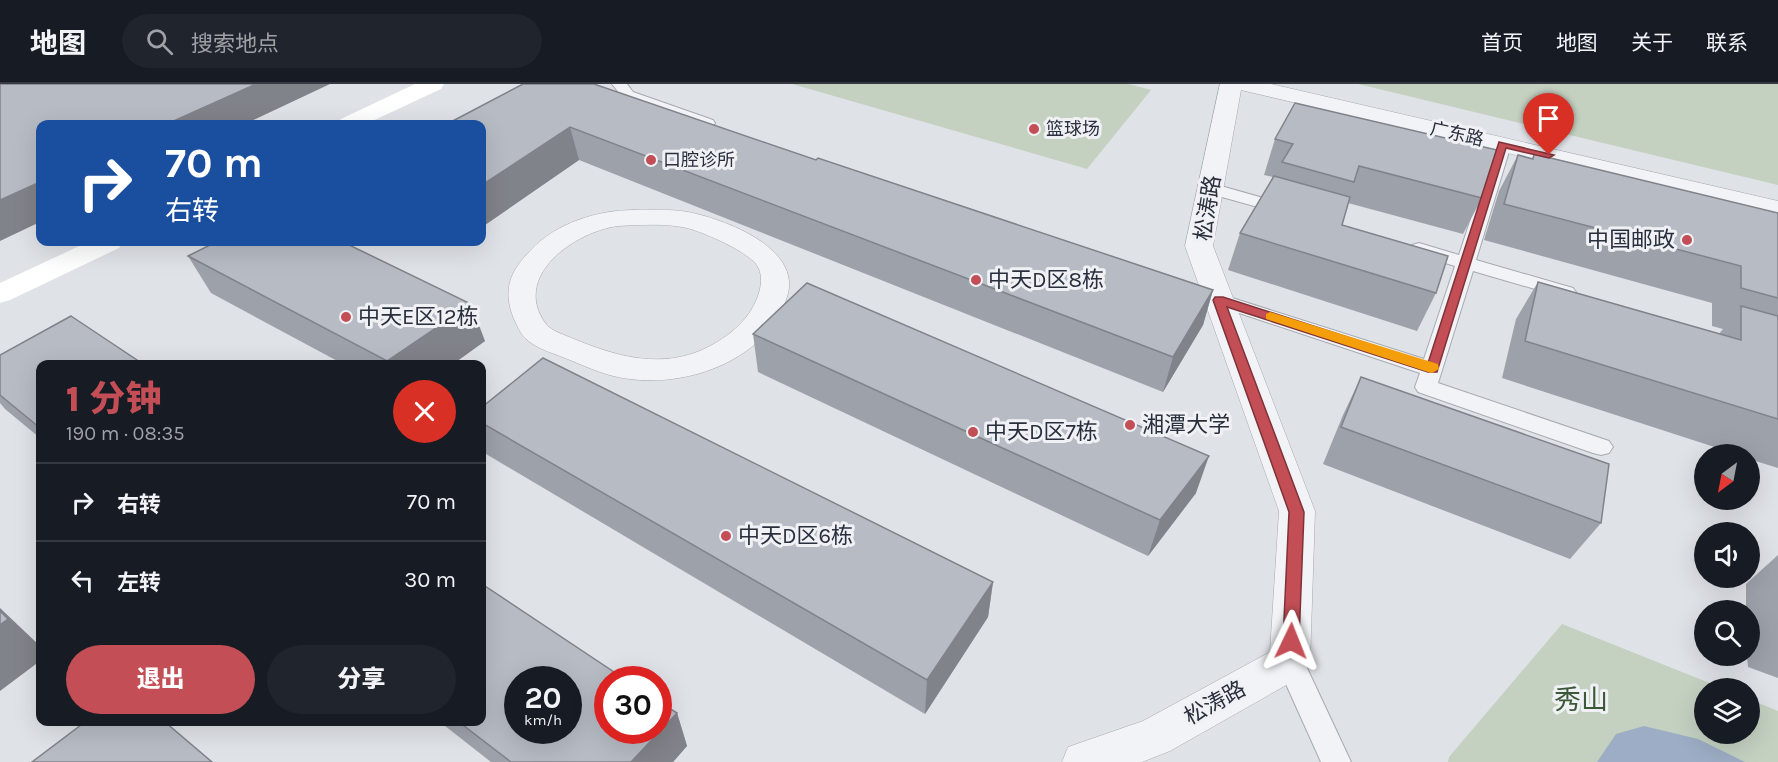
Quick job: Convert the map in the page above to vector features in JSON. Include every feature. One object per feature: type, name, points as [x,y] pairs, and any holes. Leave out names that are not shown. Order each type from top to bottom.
[{"type":"main road","points":[[357,120],[433,84]]},
{"type":"main road","points":[[0,294],[101,246]]},
{"type":"street","name":"松涛路","points":[[1084,762],[1155,737],[1290,662],[1296,512],[1199,246],[1231,84]]},
{"type":"street","name":"广东路","points":[[1242,84],[1778,209]]},
{"type":"street","points":[[654,218],[690,221],[721,231],[751,247],[771,266],[776,285],[767,312],[744,337],[710,359],[667,369],[631,369],[606,363],[568,347],[535,331],[522,307],[521,281],[540,254],[572,233],[612,219],[654,218]]},
{"type":"street","points":[[542,369],[568,347]]},
{"type":"lane","points":[[619,84],[628,95],[725,130]]},
{"type":"lane","points":[[1503,145],[1426,387],[1601,447]]},
{"type":"lane","points":[[1210,188],[1299,214]]},
{"type":"lane","points":[[1399,243],[1588,299]]},
{"type":"lane","points":[[1219,300],[1432,369]]},
{"type":"lane","points":[[1290,662],[1336,762]]},
{"type":"green space","name":"篮球场","points":[[792,84],[1129,84],[1151,90],[1087,169]]},
{"type":"green space","points":[[1358,84],[1778,84],[1778,185]]},
{"type":"green space","name":"秀山","points":[[1562,624],[1697,678],[1694,678],[1694,744],[1760,744],[1760,704],[1778,711],[1778,762],[1448,762],[1449,757]]},
{"type":"water","points":[[1644,726],[1694,738],[1694,744],[1708,744],[1745,762],[1597,762],[1616,734]]},
{"type":"building","points":[[0,84],[256,84],[176,120],[36,120],[36,184],[0,200]]},
{"type":"building","points":[[523,84],[594,84],[816,160],[818,158],[1213,290],[1173,357],[570,127],[486,182],[486,120],[455,120]]},
{"type":"building","points":[[1295,103],[1497,150],[1482,198],[1359,166],[1354,182],[1282,162],[1293,144],[1275,139]]},
{"type":"building","points":[[1534,154],[1778,213],[1778,298],[1741,288],[1741,266],[1504,204],[1518,155],[1533,159]]},
{"type":"building","points":[[1274,176],[1350,197],[1342,225],[1448,256],[1436,293],[1240,233]]},
{"type":"building","name":"中天E区12栋","points":[[208,246],[351,246],[471,304],[388,360],[385,360],[188,256]]},
{"type":"building","points":[[1538,282],[1741,340],[1741,306],[1778,316],[1778,419],[1525,341]]},
{"type":"building","points":[[807,283],[1209,456],[1160,520],[753,334]]},
{"type":"building","points":[[71,316],[137,360],[36,360],[36,425],[0,395],[0,355]]},
{"type":"building","name":"中天D区6栋","points":[[543,358],[993,582],[927,680],[486,425],[486,404]]},
{"type":"building","points":[[1361,377],[1609,464],[1601,523],[1341,427]]},
{"type":"building","points":[[486,587],[605,666],[594,666],[594,744],[648,744],[631,762],[511,762],[464,726],[486,726]]},
{"type":"building","points":[[0,611],[8,619],[0,625]]},
{"type":"building","points":[[80,726],[170,726],[212,762],[32,762]]},
{"type":"slow traffic","points":[[1270,316],[1432,369],[1433,367]]},
{"type":"place","name":"篮球场","points":[[1034,129]]},
{"type":"place","name":"口腔诊所","points":[[651,160]]},
{"type":"place","name":"中国邮政","points":[[1687,240]]},
{"type":"place","name":"中天D区8栋","points":[[976,280]]},
{"type":"place","name":"中天E区12栋","points":[[346,317]]},
{"type":"place","name":"湘潭大学","points":[[1130,425]]},
{"type":"place","name":"中天D区7栋","points":[[973,432]]},
{"type":"place","name":"中天D区6栋","points":[[726,536]]},
{"type":"route","points":[[1291,641],[1296,512],[1219,300],[1432,369],[1503,145],[1549,155]]}]
